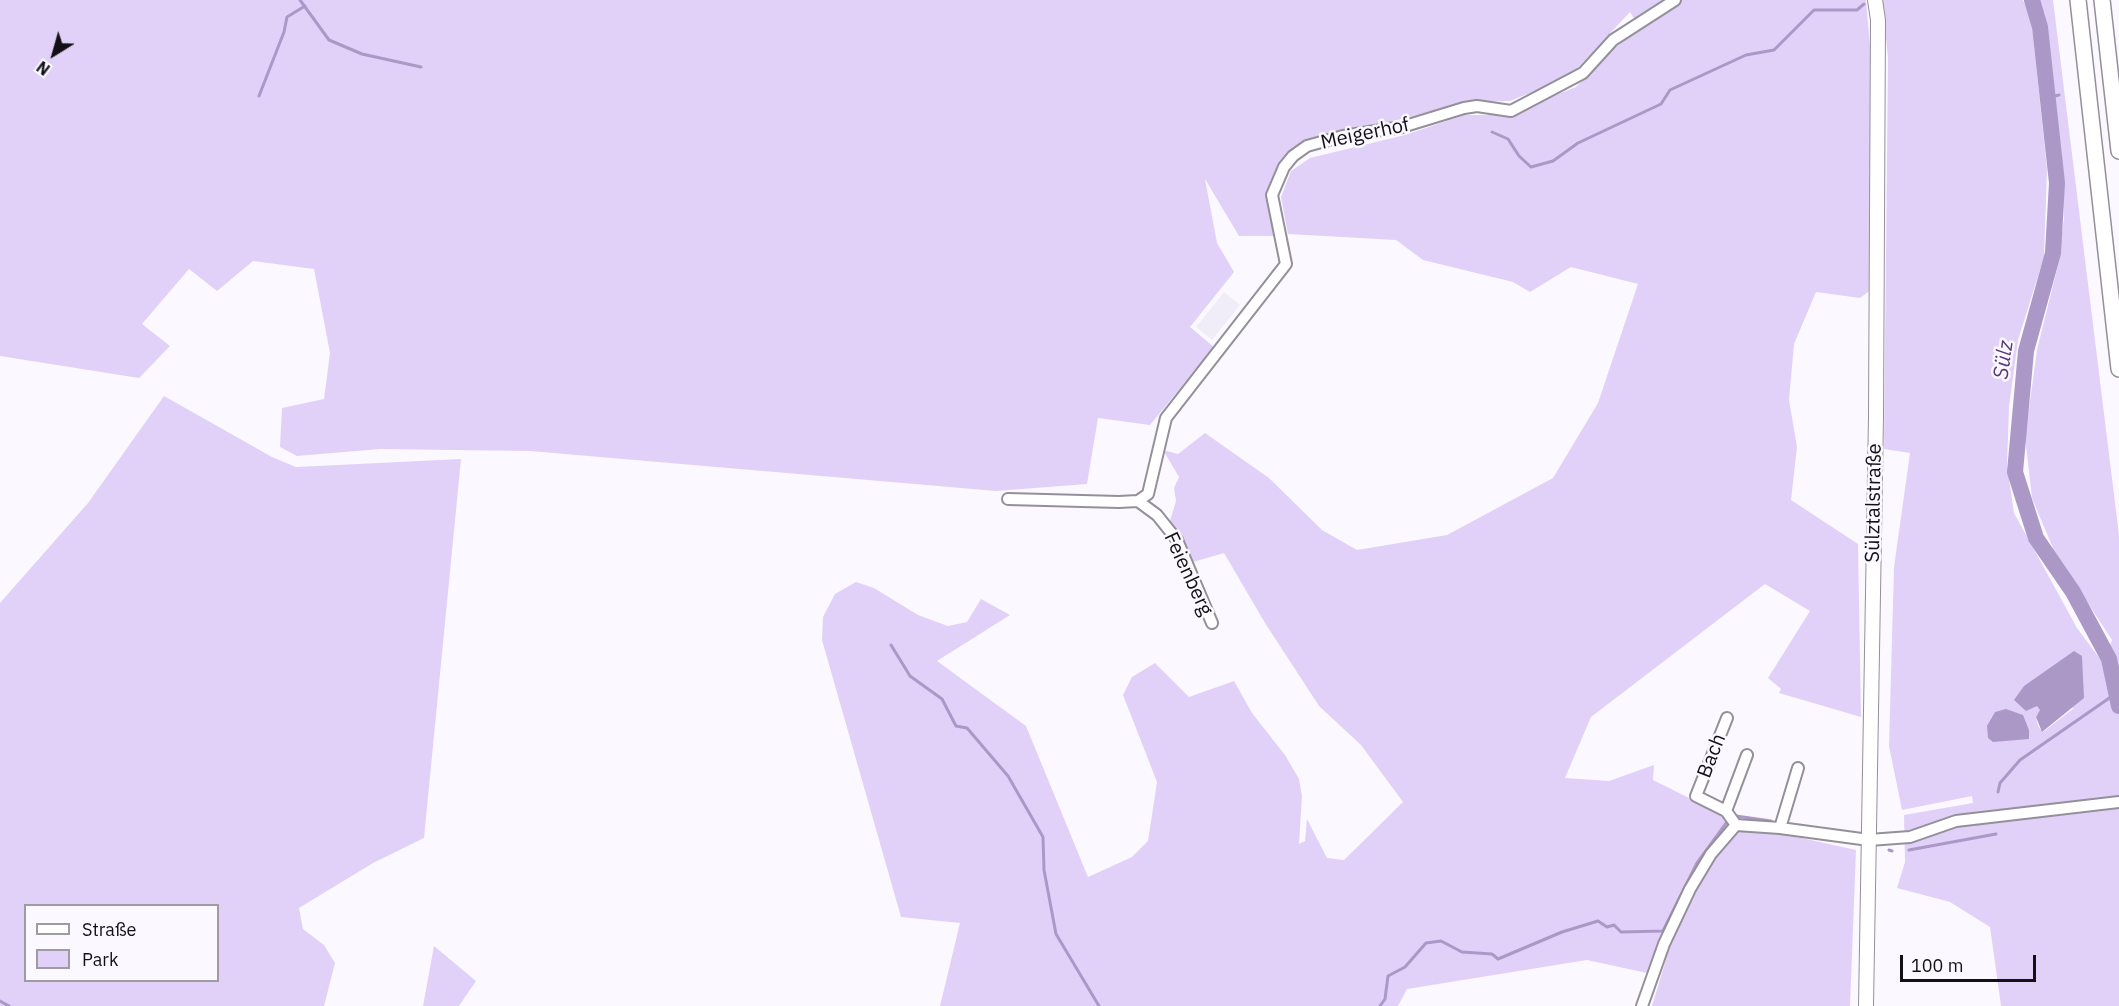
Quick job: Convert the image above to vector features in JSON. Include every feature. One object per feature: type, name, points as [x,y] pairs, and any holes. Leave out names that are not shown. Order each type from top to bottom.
[{"type":"highway","points":[[2078,0],[2119,369]]},
{"type":"highway","points":[[2102,0],[2119,151]]},
{"type":"main road","name":"Sülztalstraße","points":[[1866,1006],[1877,310],[1878,20],[1875,0]]},
{"type":"street","name":"Meigerhof","points":[[1138,501],[1148,494],[1166,418],[1286,264],[1272,195],[1284,167],[1293,156],[1307,146],[1343,136],[1402,127],[1464,108],[1477,106],[1511,111],[1583,73],[1613,40],[1675,0]]},
{"type":"street","points":[[1008,499],[1138,501]]},
{"type":"street","name":"Feienberg","points":[[1138,501],[1157,514],[1177,540],[1212,623]]},
{"type":"street","name":"Bach","points":[[1727,718],[1696,796],[1726,811],[1736,825]]},
{"type":"street","name":"Bach","points":[[1726,811],[1747,755]]},
{"type":"street","points":[[1780,828],[1798,768]]},
{"type":"street","points":[[1642,1006],[1664,944],[1690,889],[1711,854],[1736,825],[1780,828],[1869,840],[1910,837],[1956,821],[2119,802]]},
{"type":"shaded area","points":[[1224,292],[1240,305],[1212,340],[1196,327]]},
{"type":"shaded area","points":[[2074,651],[2082,656],[2084,698],[2042,732],[2036,717],[2040,710],[2037,706],[2026,711],[2014,700],[2024,686]]},
{"type":"shaded area","points":[[2006,709],[2023,715],[2029,730],[2029,739],[1993,742],[1988,738],[1987,726],[1995,712]]},
{"type":"green space","points":[[0,0],[1866,0],[1871,58],[1871,290],[1860,298],[1816,292],[1794,344],[1789,400],[1797,447],[1791,500],[1858,544],[1861,717],[1779,693],[1781,689],[1768,678],[1810,611],[1765,584],[1591,717],[1565,778],[1609,781],[1654,765],[1653,780],[1727,817],[1730,824],[1690,878],[1647,973],[1587,960],[1407,989],[1398,1006],[940,1006],[960,923],[901,917],[822,640],[823,617],[835,594],[856,582],[874,588],[918,615],[948,626],[967,622],[981,599],[1010,615],[937,661],[1026,726],[1088,877],[1132,857],[1148,841],[1157,782],[1123,695],[1132,677],[1155,663],[1189,697],[1234,681],[1252,713],[1285,755],[1299,779],[1302,796],[1299,844],[1305,841],[1307,819],[1327,858],[1344,860],[1403,802],[1361,745],[1319,706],[1265,623],[1224,553],[1193,562],[1184,543],[1169,524],[1176,501],[1174,488],[1179,477],[1163,450],[1178,454],[1205,433],[1269,478],[1322,530],[1357,550],[1447,535],[1553,478],[1598,403],[1638,284],[1571,267],[1530,292],[1513,282],[1423,260],[1396,240],[1288,234],[1281,197],[1291,171],[1310,158],[1405,135],[1464,115],[1505,115],[1576,87],[1612,50],[1640,29],[1630,12],[1569,77],[1510,101],[1467,102],[1305,144],[1268,197],[1277,236],[1239,236],[1205,179],[1217,243],[1234,272],[1190,327],[1214,347],[1150,425],[1098,418],[1087,484],[996,491],[530,451],[380,449],[297,456],[280,447],[282,408],[324,399],[330,353],[314,269],[253,261],[217,291],[189,269],[142,324],[170,346],[139,378],[0,356]]},
{"type":"green space","points":[[1882,0],[2023,0],[2031,17],[2047,169],[2044,257],[2018,340],[2009,407],[2007,465],[2014,513],[2077,628],[2103,663],[2112,640],[2055,553],[2032,498],[2025,437],[2037,350],[2058,265],[2064,218],[2061,149],[2045,26],[2039,0],[2053,0],[2119,535],[2119,1006],[2001,1006],[1990,927],[1950,902],[1897,888],[1905,862],[1904,815],[1973,803],[1972,796],[1902,810],[1889,746],[1894,567],[1910,453],[1884,449],[1888,58]],"holes":[[[2037,705],[2074,708],[2043,732],[2038,726],[2036,717],[2041,710]]]},
{"type":"green space","points":[[164,396],[272,457],[296,467],[461,459],[424,838],[373,863],[299,908],[303,929],[324,945],[335,963],[324,1006],[0,1006],[0,603],[88,503]]},
{"type":"green space","points":[[1756,828],[1856,850],[1850,1006],[1652,1006],[1671,943],[1712,857],[1732,835],[1742,829]]},
{"type":"green space","points":[[434,946],[476,981],[459,1006],[423,1006]]},
{"type":"waterway","points":[[300,0],[329,40],[362,54],[421,67]]},
{"type":"waterway","name":"Sülz","points":[[2032,0],[2040,27],[2057,183],[2053,253],[2026,351],[2015,472],[2036,538],[2073,592],[2109,659],[2119,706]]},
{"type":"waterway","points":[[1492,132],[1508,139],[1519,156],[1531,167],[1553,161],[1578,143],[1661,104],[1670,90],[1746,55],[1774,50],[1814,10],[1857,10],[1864,4]]},
{"type":"waterway","points":[[259,96],[284,32],[287,17],[305,6]]},
{"type":"waterway","points":[[2047,98],[2059,95]]},
{"type":"waterway","points":[[891,645],[910,676],[942,699],[956,726],[967,728],[1008,776],[1043,837],[1044,870],[1056,934],[1099,1006]]},
{"type":"waterway","points":[[1998,792],[2000,783],[2020,760],[2118,692]]},
{"type":"waterway","points":[[1736,816],[1771,821]]},
{"type":"waterway","points":[[1380,1006],[1385,999],[1388,976],[1405,967],[1426,943],[1441,941],[1462,952],[1492,954],[1498,959],[1562,932],[1598,921],[1607,927],[1614,925],[1621,932],[1663,931],[1697,863],[1727,822]]},
{"type":"waterway","points":[[1909,850],[1996,834]]},
{"type":"waterway","points":[[0,1001],[9,1006]]}]
